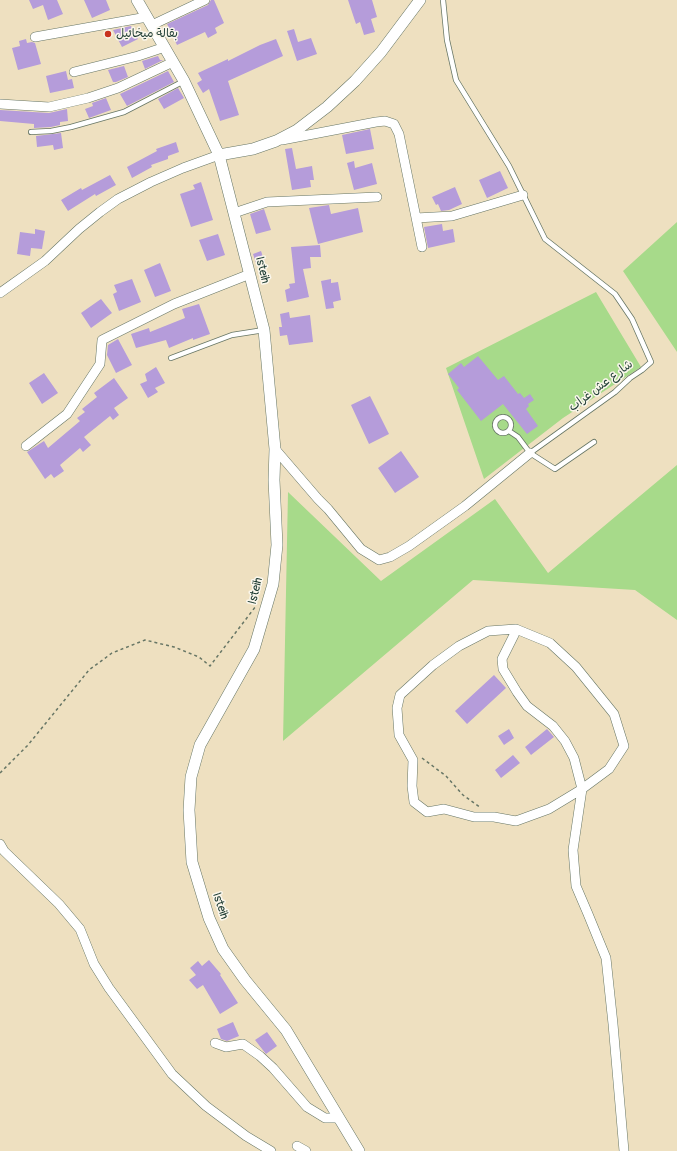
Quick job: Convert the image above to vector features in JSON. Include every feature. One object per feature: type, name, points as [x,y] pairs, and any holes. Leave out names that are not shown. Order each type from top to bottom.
[{"type":"street","name":"Isteih","points":[[137,0],[184,81],[219,155],[264,330],[274,449],[277,545],[273,584],[254,649],[224,700],[198,751],[191,776],[188,810],[192,862],[209,918],[223,949],[244,980],[286,1030],[359,1151]]},
{"type":"street","points":[[35,37],[150,21],[205,0]]},
{"type":"street","points":[[276,141],[297,130],[328,107],[355,81],[380,52],[420,0]]},
{"type":"street","points":[[74,72],[138,56],[165,47]]},
{"type":"street","points":[[0,104],[49,107],[88,98],[118,88],[173,62]]},
{"type":"street","points":[[0,293],[45,261],[79,229],[100,212],[118,200],[151,182],[183,168],[219,155],[253,149],[276,141],[385,121],[394,124],[399,134],[422,247]]},
{"type":"street","points":[[416,218],[452,216],[523,195]]},
{"type":"street","points":[[234,212],[267,202],[377,197]]},
{"type":"street","points":[[26,446],[67,414],[100,364],[102,340],[174,304],[250,274]]},
{"type":"street","name":"شارع عش غراب","points":[[274,449],[328,509],[361,549],[372,557],[380,560],[390,557],[409,546],[465,506],[530,453]]},
{"type":"street","points":[[516,629],[502,659],[503,669],[527,706],[553,726],[565,741],[574,758],[582,789],[573,850],[576,886],[606,958],[624,1151]]},
{"type":"street","points":[[516,629],[550,643],[576,667],[614,714],[624,746],[609,769],[582,789],[549,808],[516,820],[494,817],[474,817],[444,809],[427,812],[414,802],[412,786],[413,760],[399,735],[397,708],[400,695],[433,665],[459,646],[488,631],[516,629]]},
{"type":"street","points":[[0,844],[4,851],[59,904],[80,929],[94,964],[108,988],[172,1074],[206,1106],[246,1136],[271,1151]]},
{"type":"street","points":[[215,1043],[226,1047],[243,1044],[273,1068],[307,1107],[325,1118],[339,1118]]},
{"type":"street","points":[[297,1146],[306,1151]]},
{"type":"lane","name":"شارع عش غراب","points":[[443,0],[447,40],[456,80],[509,166],[545,239],[615,294],[632,319],[651,362],[615,392],[530,453]]},
{"type":"lane","points":[[31,132],[50,131],[71,127],[124,112],[158,96],[184,81]]},
{"type":"lane","points":[[171,358],[232,335],[264,330]]},
{"type":"lane","points":[[509,431],[518,437],[530,453],[555,469],[594,442]]},
{"type":"path","points":[[0,773],[28,744],[89,670],[112,653],[145,640],[174,647],[187,652],[199,657],[210,666],[258,603]]},
{"type":"path","points":[[419,756],[446,776],[463,795],[494,817]]},
{"type":"green space","points":[[677,222],[677,352],[623,271]]},
{"type":"green space","points":[[596,292],[641,367],[563,418],[484,479],[446,368]]},
{"type":"green space","points":[[677,465],[677,620],[635,590],[473,580],[283,741],[288,492],[381,581],[495,499],[548,573]]},
{"type":"building","points":[[29,0],[57,0],[63,14],[48,20],[43,5],[33,9]]},
{"type":"building","points":[[84,0],[106,0],[110,10],[92,18]]},
{"type":"building","points":[[211,0],[214,0],[224,23],[215,28],[217,33],[208,38],[205,32],[177,45],[167,24],[208,5]]},
{"type":"building","points":[[348,0],[372,0],[377,17],[371,19],[375,32],[364,35],[360,22],[356,24]]},
{"type":"building","points":[[131,26],[138,39],[122,47],[113,30]]},
{"type":"building","points":[[294,29],[298,42],[311,38],[317,54],[297,61],[287,31]]},
{"type":"building","points":[[26,39],[27,43],[35,43],[41,64],[18,70],[12,48],[20,46],[19,41]]},
{"type":"building","points":[[276,39],[283,56],[228,81],[239,115],[220,121],[209,89],[203,93],[197,83],[202,80],[198,73]]},
{"type":"building","points":[[158,56],[160,60],[163,60],[145,69],[142,61]]},
{"type":"building","points":[[124,66],[128,77],[113,82],[108,70]]},
{"type":"building","points":[[66,71],[68,80],[72,79],[74,88],[50,93],[46,76]]},
{"type":"building","points":[[168,71],[174,82],[127,106],[120,94]]},
{"type":"building","points":[[178,88],[184,98],[164,109],[158,99]]},
{"type":"building","points":[[106,98],[111,110],[89,118],[85,109],[93,106],[92,103]]},
{"type":"building","points":[[67,109],[68,121],[60,122],[60,125],[51,127],[34,128],[34,124],[0,121],[0,110],[49,113]]},
{"type":"building","points":[[370,129],[374,149],[346,154],[342,135]]},
{"type":"building","points":[[61,133],[63,148],[54,150],[53,145],[37,147],[36,136]]},
{"type":"building","points":[[176,142],[179,152],[168,156],[168,159],[151,165],[152,167],[132,178],[127,167],[157,151],[156,149]]},
{"type":"building","points":[[292,148],[296,169],[312,166],[314,180],[310,180],[311,187],[292,190],[285,149]]},
{"type":"building","points":[[354,161],[355,168],[372,163],[377,184],[354,190],[347,163]]},
{"type":"building","points":[[500,171],[508,188],[487,198],[479,180]]},
{"type":"building","points":[[110,175],[116,185],[96,196],[95,194],[68,211],[61,200],[81,188],[82,190]]},
{"type":"building","points":[[201,182],[213,220],[191,227],[180,194],[195,189],[193,185]]},
{"type":"building","points":[[455,187],[462,204],[449,210],[441,211],[438,204],[436,205],[432,197]]},
{"type":"building","points":[[329,205],[331,214],[358,208],[363,232],[318,244],[309,208]]},
{"type":"building","points":[[264,209],[271,230],[256,234],[250,214]]},
{"type":"building","points":[[442,224],[443,231],[453,229],[455,242],[428,248],[424,227]]},
{"type":"building","points":[[35,229],[45,231],[42,249],[31,248],[30,256],[17,254],[20,232],[35,234]]},
{"type":"building","points":[[218,234],[225,255],[207,261],[199,240]]},
{"type":"building","points":[[320,245],[321,257],[310,257],[311,268],[303,269],[309,297],[287,302],[285,290],[290,288],[289,284],[295,283],[291,247]]},
{"type":"building","points":[[261,251],[265,263],[257,266],[253,254]]},
{"type":"building","points":[[160,263],[171,291],[155,297],[144,270]]},
{"type":"building","points":[[132,279],[141,302],[119,311],[113,294],[117,292],[114,285]]},
{"type":"building","points":[[331,279],[331,283],[338,282],[341,300],[333,302],[334,308],[326,309],[321,281]]},
{"type":"building","points":[[101,299],[112,313],[91,328],[81,313]]},
{"type":"building","points":[[199,304],[210,334],[193,340],[193,338],[169,348],[166,340],[136,348],[131,334],[149,328],[150,332],[185,318],[182,309]]},
{"type":"building","points":[[289,312],[290,318],[310,315],[313,342],[289,345],[287,335],[280,336],[279,327],[282,327],[280,314]]},
{"type":"building","points":[[118,339],[132,365],[116,373],[107,355],[108,345]]},
{"type":"building","points":[[478,356],[498,380],[504,376],[518,394],[520,393],[524,398],[530,394],[534,400],[528,404],[529,406],[526,409],[538,426],[527,434],[503,404],[481,421],[457,390],[459,388],[448,374],[461,363],[464,367]]},
{"type":"building","points":[[156,367],[165,383],[155,388],[158,392],[148,398],[140,384],[147,381],[145,374]]},
{"type":"building","points":[[44,373],[58,393],[42,404],[29,383]]},
{"type":"building","points":[[114,378],[128,398],[114,408],[119,415],[113,420],[110,416],[84,437],[91,445],[83,452],[80,448],[60,465],[64,471],[54,478],[51,474],[45,479],[27,452],[44,441],[48,448],[80,421],[77,418],[85,412],[82,409],[97,397],[94,393]]},
{"type":"building","points":[[370,396],[389,434],[369,444],[351,405]]},
{"type":"building","points":[[401,451],[419,477],[395,493],[378,468]]},
{"type":"building","points":[[494,675],[506,688],[467,724],[455,711]]},
{"type":"building","points":[[509,729],[514,738],[504,745],[498,736]]},
{"type":"building","points":[[547,729],[554,737],[531,755],[525,747]]},
{"type":"building","points":[[513,755],[520,763],[501,778],[495,770]]},
{"type":"building","points":[[209,960],[221,974],[220,975],[238,1003],[220,1014],[203,985],[197,989],[189,980],[196,975],[190,968],[198,961],[202,966]]},
{"type":"building","points":[[233,1022],[239,1036],[227,1041],[221,1039],[217,1029]]},
{"type":"building","points":[[267,1032],[277,1046],[266,1054],[255,1040]]},
{"type":"place","name":"بقالة ميخائيل","points":[[108,34]]}]
